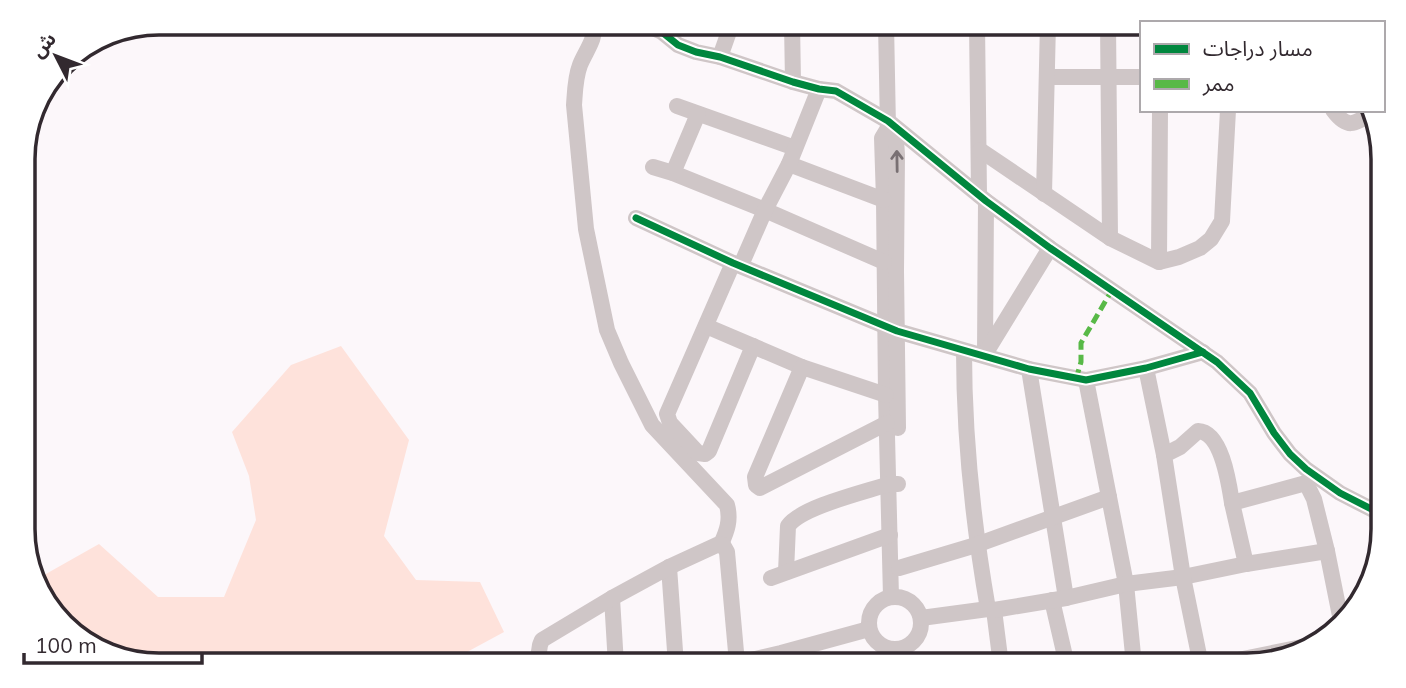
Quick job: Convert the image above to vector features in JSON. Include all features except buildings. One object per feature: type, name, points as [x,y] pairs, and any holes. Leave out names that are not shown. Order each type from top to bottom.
[{"type":"street","points":[[593,35],[593,41],[579,67],[574,105],[586,229],[607,330],[652,425],[727,505],[729,523],[721,544]]},
{"type":"street","points":[[670,35],[678,45],[709,56],[720,57],[818,89],[835,91],[888,124],[1050,248],[1217,362],[1250,393],[1306,476],[1327,551],[1339,612]]},
{"type":"street","points":[[720,57],[728,35]]},
{"type":"street","points":[[792,35],[793,82]]},
{"type":"street","points":[[886,35],[888,124],[882,138],[884,262],[891,328],[893,484],[890,535],[896,597]]},
{"type":"street","points":[[977,35],[983,198],[984,355]]},
{"type":"street","points":[[1044,194],[1048,35]]},
{"type":"street","points":[[1108,35],[1110,238]]},
{"type":"street","points":[[1047,77],[1140,77]]},
{"type":"street","points":[[753,346],[709,450],[705,454],[698,453],[670,423],[667,414],[706,326],[789,164],[818,89]]},
{"type":"street","points":[[677,106],[795,148]]},
{"type":"street","points":[[1159,262],[1160,112]]},
{"type":"street","points":[[980,150],[1110,238],[1159,262],[1200,248],[1211,239],[1222,220],[1228,112]]},
{"type":"street","points":[[1335,112],[1342,120],[1352,124],[1364,118]]},
{"type":"street","points":[[673,173],[698,114]]},
{"type":"street","points":[[888,124],[896,139],[897,155],[886,395],[899,568],[896,597]]},
{"type":"street","points":[[789,164],[884,200]]},
{"type":"street","points":[[653,167],[884,262]]},
{"type":"street","points":[[636,218],[737,264],[891,328],[1029,369],[1086,380],[1146,368],[1203,352]]},
{"type":"street","points":[[984,355],[1050,248]]},
{"type":"street","points":[[706,326],[802,367],[886,395]]},
{"type":"street","points":[[964,351],[964,412],[976,545],[999,653]]},
{"type":"street","points":[[802,367],[755,477],[758,487],[887,423]]},
{"type":"street","points":[[1146,368],[1199,653]]},
{"type":"street","points":[[1029,369],[1052,516],[1066,653]]},
{"type":"street","points":[[1086,380],[1126,584],[1133,653]]},
{"type":"street","points":[[1164,455],[1180,447],[1198,431],[1206,432],[1211,437],[1226,470],[1246,564]]},
{"type":"street","points":[[1232,503],[1306,476],[1371,509]]},
{"type":"street","points":[[890,535],[778,575],[788,526],[792,520],[800,514],[825,505],[893,484]]},
{"type":"street","points":[[899,568],[976,545],[1109,497]]},
{"type":"street","points":[[539,653],[542,640],[612,598],[669,567],[721,544]]},
{"type":"street","points":[[721,544],[726,548],[729,562],[733,653]]},
{"type":"street","points":[[921,618],[1059,599],[1126,584],[1183,577],[1327,551]]},
{"type":"street","points":[[669,567],[675,653]]},
{"type":"street","points":[[896,597],[910,601],[921,618],[917,638],[900,650],[880,646],[869,629],[869,618],[873,609],[880,601],[896,597]]},
{"type":"street","points":[[612,598],[615,653]]},
{"type":"street","points":[[798,653],[869,629]]},
{"type":"shaded area","points":[[341,346],[409,440],[384,536],[416,580],[480,582],[504,632],[465,653],[142,652],[97,636],[71,617],[61,605],[43,575],[99,544],[158,597],[224,597],[256,520],[249,476],[232,432],[291,365]]},
{"type":"marked path","points":[[1076,379],[1081,362],[1081,343],[1112,290]]},
{"type":"cycle path","points":[[666,35],[678,45],[696,52],[720,57],[793,82],[836,91],[888,121],[986,201],[1050,248],[1217,362],[1250,393],[1290,454],[1340,493],[1371,509]]},
{"type":"cycle path","points":[[636,218],[733,263],[897,331],[1029,369],[1086,380],[1146,368],[1203,352]]}]
